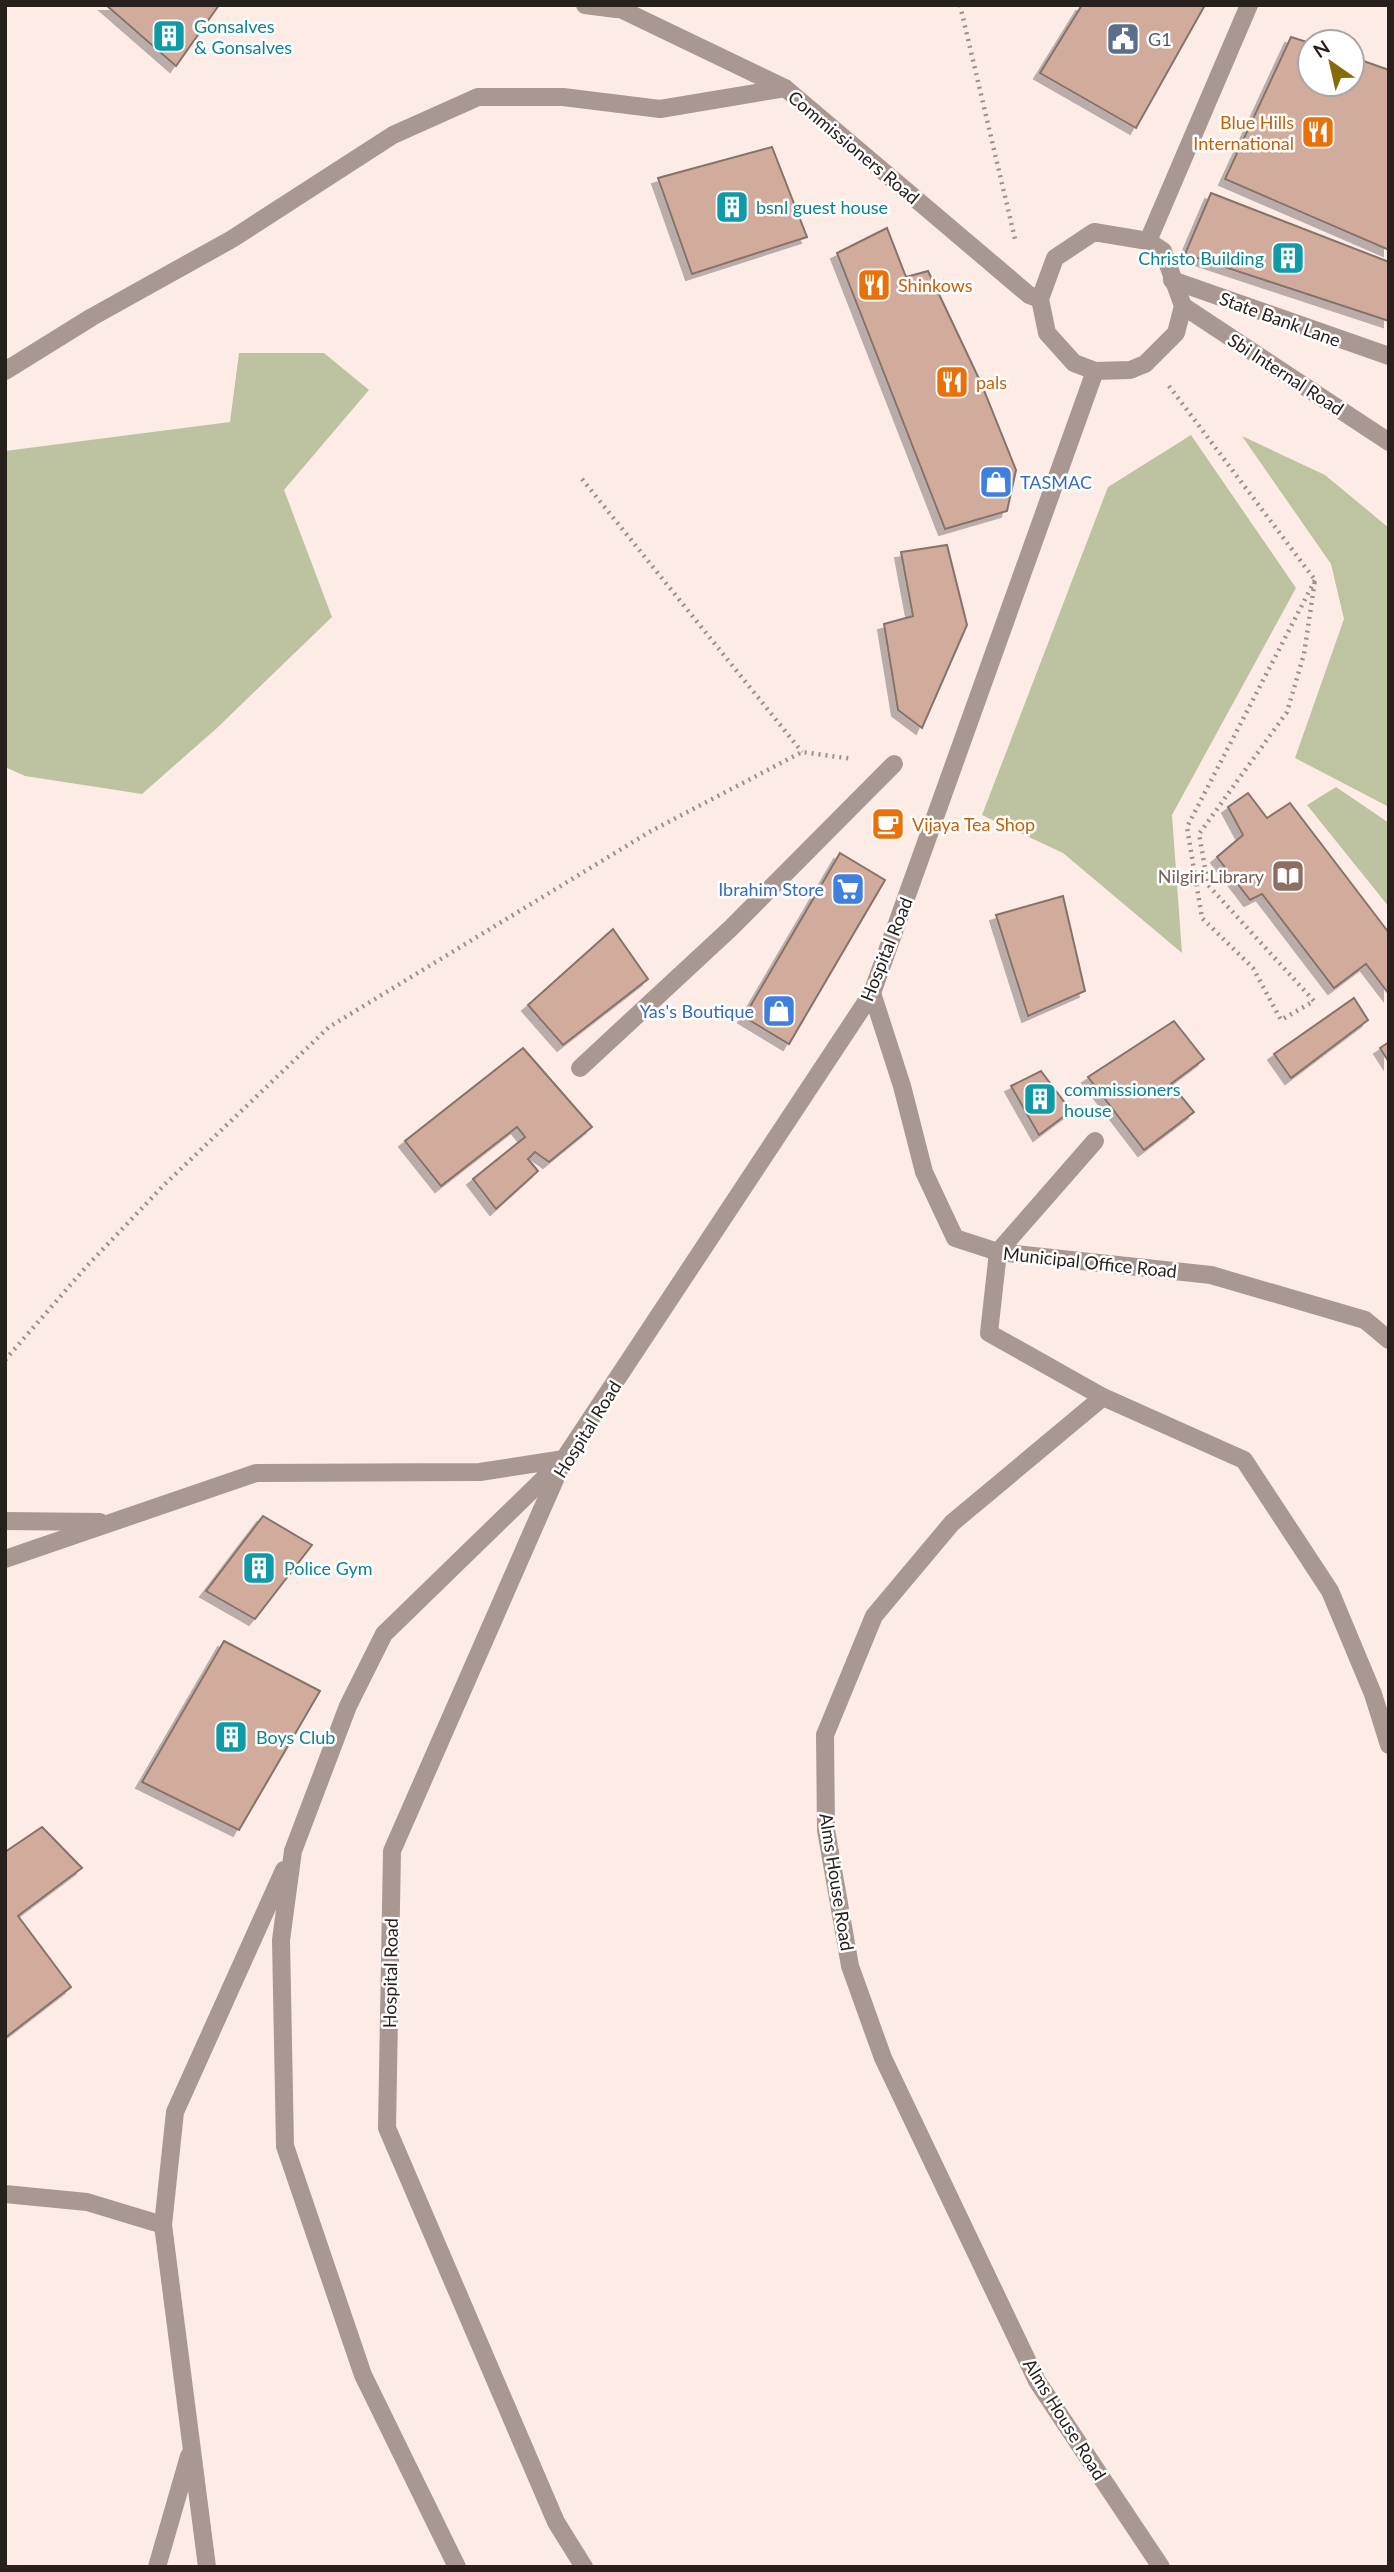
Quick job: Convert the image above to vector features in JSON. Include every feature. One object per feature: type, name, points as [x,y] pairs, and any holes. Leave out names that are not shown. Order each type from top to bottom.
[{"type":"street","name":"Commissioners Road","points":[[585,5],[614,7],[785,88],[1028,295],[1040,299]]},
{"type":"street","points":[[1148,241],[1248,5]]},
{"type":"street","points":[[5,371],[232,239],[393,135],[478,97],[563,97],[660,109],[785,88]]},
{"type":"street","points":[[1094,232],[1148,241],[1163,251],[1183,306],[1176,332],[1145,364],[1130,370],[1095,370],[1074,363],[1047,333],[1040,299],[1055,258],[1094,232]]},
{"type":"street","name":"State Bank Lane","points":[[1172,280],[1389,356]]},
{"type":"street","name":"Sbi Internal Road","points":[[1183,306],[1389,442]]},
{"type":"street","name":"Hospital Road","points":[[584,2567],[556,2522],[387,2128],[393,1851],[564,1459],[872,993],[1095,370]]},
{"type":"street","points":[[580,1068],[731,928],[894,765]]},
{"type":"street","name":"Municipal Office Road","points":[[872,993],[902,1086],[924,1172],[955,1238],[998,1252],[1211,1275],[1365,1320],[1389,1340]]},
{"type":"street","points":[[1095,1141],[998,1252],[989,1334],[1103,1397],[1244,1460],[1331,1591],[1373,1695],[1389,1745]]},
{"type":"street","name":"Alms House Road","points":[[1103,1397],[952,1524],[874,1616],[825,1735],[826,1830],[850,1966],[883,2058],[1037,2381],[1161,2567]]},
{"type":"street","points":[[5,1559],[256,1473],[480,1472],[564,1459]]},
{"type":"street","points":[[207,2567],[163,2225],[175,2112],[293,1851],[348,1706],[384,1634],[564,1459]]},
{"type":"street","points":[[5,1521],[113,1522]]},
{"type":"street","points":[[293,1851],[281,1940],[285,2146],[363,2375],[457,2567]]},
{"type":"street","points":[[5,2194],[87,2202],[163,2225]]},
{"type":"street","points":[[157,2567],[192,2446]]},
{"type":"path","points":[[960,5],[1016,242]]},
{"type":"path","points":[[1145,364],[1176,392],[1315,580],[1304,654],[1287,712],[1199,834],[1208,885],[1314,1001],[1281,1020],[1253,968],[1202,918],[1187,827],[1315,580]]},
{"type":"path","points":[[582,479],[802,752]]},
{"type":"path","points":[[5,1360],[86,1267],[163,1186],[329,1027],[651,831],[802,752],[894,765]]},
{"type":"green space","points":[[239,353],[324,353],[369,390],[284,490],[332,617],[217,728],[142,794],[25,776],[5,767],[5,451],[230,422]]},
{"type":"green space","points":[[1191,435],[1296,588],[1172,815],[1182,953],[1063,853],[982,815],[1108,487]]},
{"type":"green space","points":[[1242,436],[1325,475],[1389,528],[1389,807],[1295,758],[1344,619],[1331,564]]},
{"type":"green space","points":[[1336,787],[1389,823],[1389,907],[1307,805]]},
{"type":"building","name":"Gonsalves & Gonsalves","points":[[106,5],[219,5],[176,66]]},
{"type":"building","name":"G1","points":[[1082,5],[1205,5],[1136,128],[1040,73]]},
{"type":"building","name":"Blue Hills International","points":[[1291,37],[1296,39],[1296,98],[1366,98],[1366,62],[1389,70],[1389,250],[1225,179]]},
{"type":"building","name":"bsnl guest house","points":[[772,147],[807,237],[692,274],[658,178]]},
{"type":"building","name":"Christo Building","points":[[1211,193],[1389,262],[1389,321],[1185,254]]},
{"type":"building","points":[[887,228],[906,277],[928,271],[981,383],[1016,470],[1007,511],[945,529],[837,253]]},
{"type":"building","points":[[947,545],[967,625],[922,728],[898,710],[884,624],[913,616],[901,552]]},
{"type":"building","name":"Nilgiri Library","points":[[1248,793],[1267,818],[1290,803],[1389,933],[1389,994],[1366,964],[1334,988],[1262,894],[1250,900],[1217,857],[1243,835],[1228,807]]},
{"type":"building","points":[[840,853],[885,880],[789,1044],[744,1017]]},
{"type":"building","points":[[1063,896],[1085,991],[1028,1016],[996,915]]},
{"type":"building","points":[[613,929],[648,979],[563,1045],[528,1005]]},
{"type":"building","points":[[1354,998],[1368,1020],[1291,1078],[1274,1054]]},
{"type":"building","points":[[1174,1021],[1204,1059],[1171,1084],[1194,1112],[1144,1150],[1088,1077]]},
{"type":"building","points":[[1389,1042],[1389,1062],[1380,1048]]},
{"type":"building","points":[[523,1048],[592,1127],[549,1162],[535,1152],[528,1159],[538,1171],[496,1209],[473,1179],[525,1137],[517,1127],[441,1186],[405,1141]]},
{"type":"building","name":"commissioners house","points":[[1041,1071],[1071,1111],[1039,1135],[1011,1086]]},
{"type":"building","name":"Police Gym","points":[[263,1516],[312,1545],[255,1619],[206,1591]]},
{"type":"building","name":"Boys Club","points":[[224,1641],[320,1691],[239,1830],[142,1782]]},
{"type":"building","points":[[42,1827],[82,1868],[18,1916],[71,1987],[5,2038],[5,1852]]},
{"type":"place","name":"Gonsalves & Gonsalves","points":[[169,36]]},
{"type":"place","name":"G1","points":[[1123,39]]},
{"type":"place","name":"Blue Hills International","points":[[1318,132]]},
{"type":"place","name":"bsnl guest house","points":[[732,207]]},
{"type":"place","name":"Christo Building","points":[[1288,258]]},
{"type":"place","name":"Shinkows","points":[[874,285]]},
{"type":"place","name":"pals","points":[[952,382]]},
{"type":"place","name":"TASMAC","points":[[996,482]]},
{"type":"place","name":"Vijaya Tea Shop","points":[[888,824]]},
{"type":"place","name":"Nilgiri Library","points":[[1288,876]]},
{"type":"place","name":"Ibrahim Store","points":[[848,889]]},
{"type":"place","name":"Yas's Boutique","points":[[779,1011]]},
{"type":"place","name":"commissioners house","points":[[1040,1099]]},
{"type":"place","name":"Police Gym","points":[[259,1568]]},
{"type":"place","name":"Boys Club","points":[[231,1737]]}]
